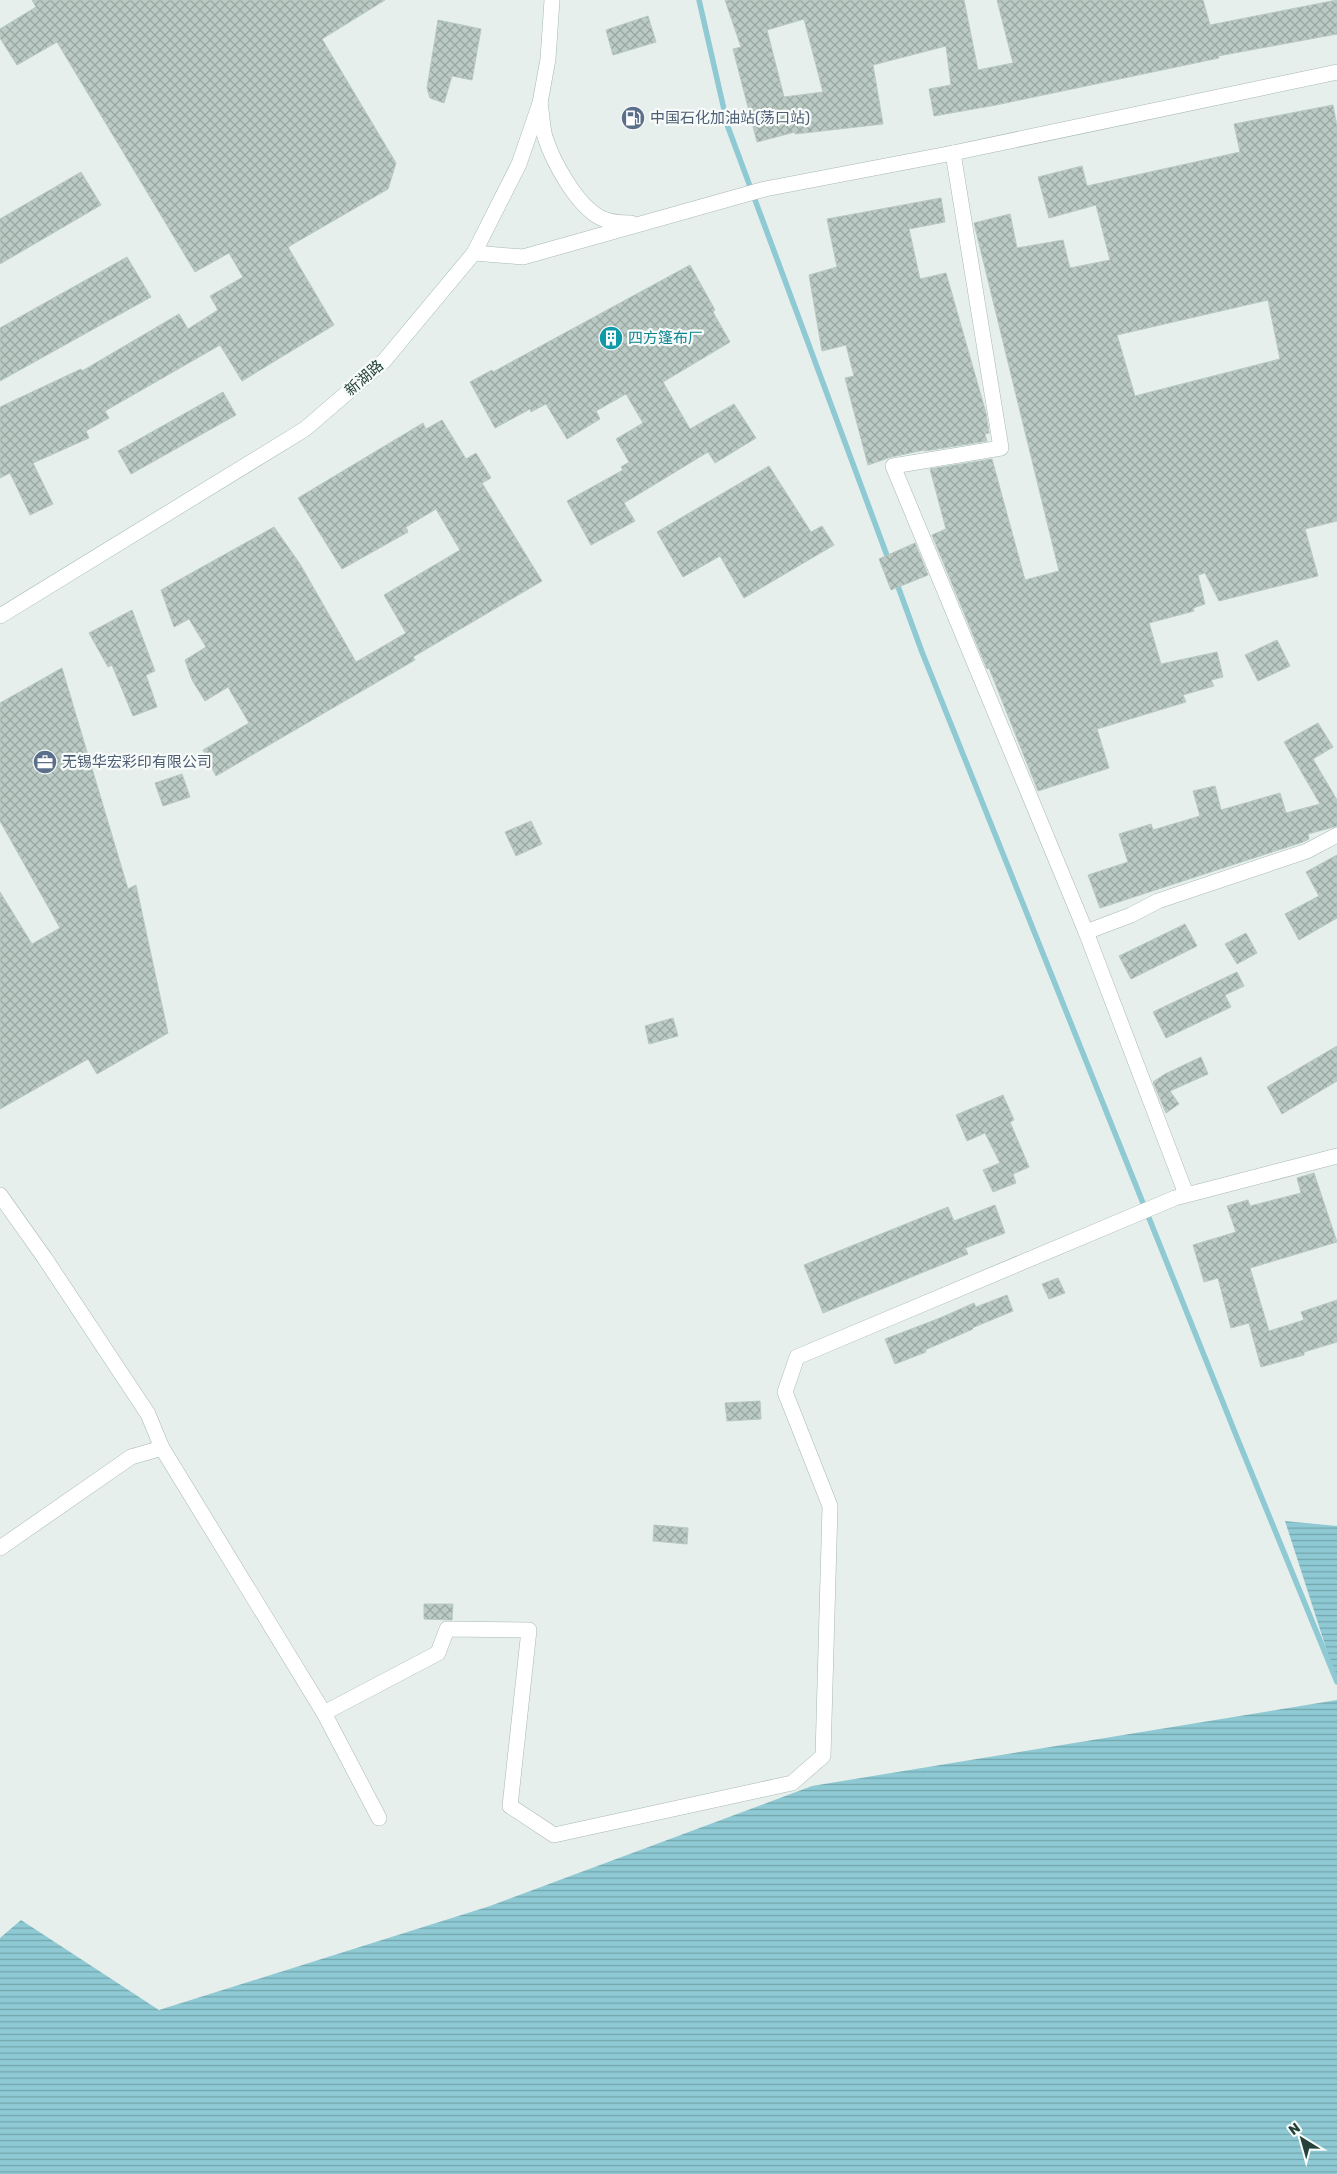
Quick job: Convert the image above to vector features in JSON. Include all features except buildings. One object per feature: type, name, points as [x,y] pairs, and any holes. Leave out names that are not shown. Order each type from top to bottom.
[{"type":"street","name":"新湖路","points":[[0,616],[305,429],[384,360],[474,253],[519,164],[540,103],[548,59],[552,0]]},
{"type":"street","points":[[474,253],[522,257],[765,188],[953,153],[1337,72]]},
{"type":"street","points":[[540,103],[545,137],[570,187],[585,206],[601,218],[621,224],[645,223]]},
{"type":"street","points":[[953,153],[1001,448],[893,466],[1086,932],[1180,1196]]},
{"type":"street","points":[[1086,932],[1131,915],[1158,901],[1307,851],[1337,835]]},
{"type":"street","points":[[324,1713],[438,1653],[447,1629],[529,1630],[510,1806],[554,1835],[792,1783],[823,1756],[830,1506],[785,1392],[797,1357],[1180,1196],[1337,1156]]},
{"type":"street","points":[[0,1195],[44,1257],[148,1414],[162,1448],[324,1713],[379,1818]]},
{"type":"street","points":[[0,1548],[131,1456],[162,1448]]},
{"type":"water","points":[[1285,1521],[1337,1526],[1337,1682]]},
{"type":"water","points":[[1337,1700],[1337,2174],[0,2174],[0,1938],[21,1920],[159,2010],[490,1906],[812,1786]]},
{"type":"waterway","points":[[699,0],[728,127],[889,561]]},
{"type":"waterway","points":[[896,581],[922,652],[1337,1682]]},
{"type":"place","name":"中国石化加油站(荡口站)","points":[[633,118]]},
{"type":"place","name":"四方篷布厂","points":[[611,338]]},
{"type":"place","name":"无锡华宏彩印有限公司","points":[[45,762]]}]
